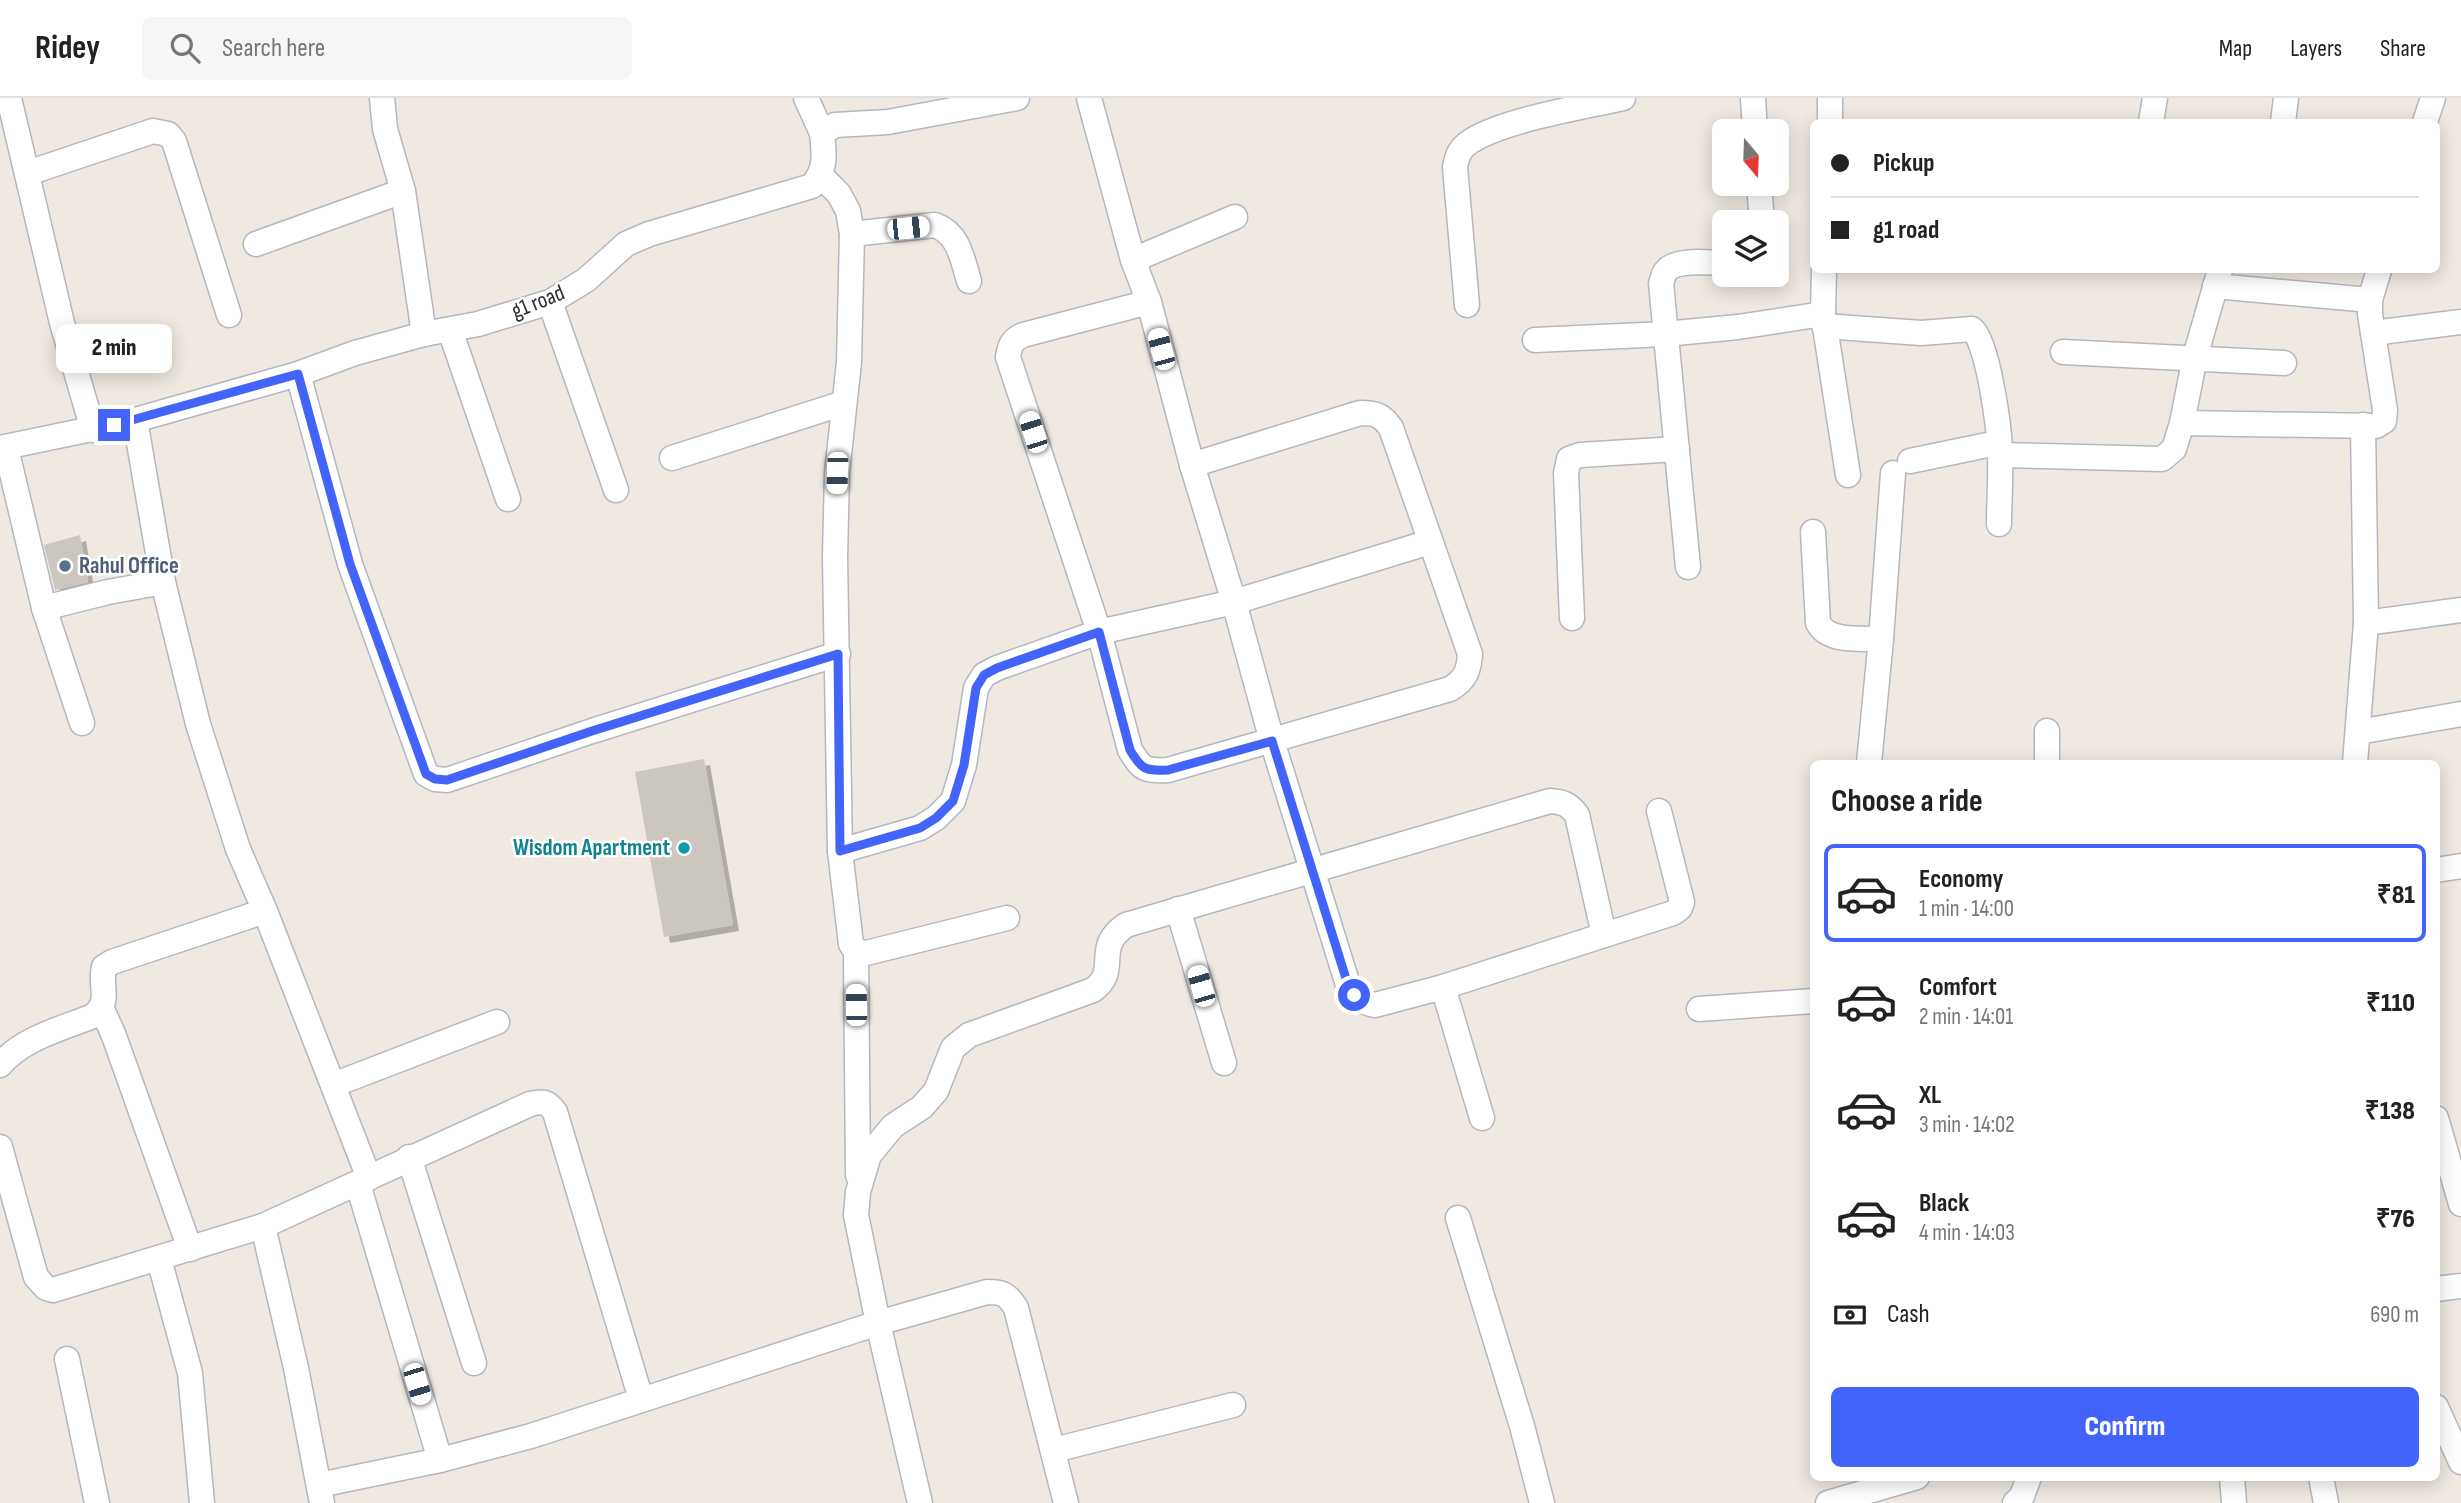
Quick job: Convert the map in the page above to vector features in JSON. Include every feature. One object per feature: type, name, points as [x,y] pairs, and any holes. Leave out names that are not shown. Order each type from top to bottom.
[{"type":"street","points":[[9,98],[62,323],[93,430]]},
{"type":"street","points":[[382,98],[384,129],[403,191],[424,334]]},
{"type":"street","points":[[806,98],[822,133],[824,159],[821,176],[844,202],[852,234],[849,362],[837,473],[835,557],[840,851],[851,944],[856,951],[856,1215],[920,1503]]},
{"type":"street","points":[[822,133],[835,125],[899,121],[1017,98]]},
{"type":"street","points":[[1089,98],[1272,741],[1348,985],[1354,995],[1364,1003],[1375,1005],[1443,987],[1673,913],[1682,902],[1659,811]]},
{"type":"street","points":[[1467,305],[1455,167],[1457,155],[1464,145],[1478,136],[1508,125],[1623,98]]},
{"type":"street","points":[[1753,98],[1754,119]]},
{"type":"street","points":[[1830,98],[1830,119]]},
{"type":"street","points":[[2152,119],[2155,98]]},
{"type":"street","points":[[2283,119],[2286,98]]},
{"type":"street","points":[[2426,119],[2433,98]]},
{"type":"street","points":[[28,173],[153,131],[168,134],[174,141],[229,315]]},
{"type":"street","name":"g1 road","points":[[3,448],[135,420],[298,374],[424,334],[478,324],[550,302],[586,279],[626,244],[649,234],[812,186],[821,176]]},
{"type":"street","points":[[256,244],[403,191]]},
{"type":"street","points":[[1133,260],[1236,216]]},
{"type":"street","points":[[852,234],[935,225],[946,229],[955,239],[969,281]]},
{"type":"street","points":[[1688,567],[1661,283],[1666,271],[1684,263],[1712,262]]},
{"type":"street","points":[[1824,273],[1823,320],[1848,475]]},
{"type":"street","points":[[2182,423],[2376,426],[2384,421],[2385,410],[2370,300],[2378,273]]},
{"type":"street","points":[[1998,433],[2162,459],[2174,449],[2195,357],[2218,278],[2370,300]]},
{"type":"street","points":[[550,302],[616,490]]},
{"type":"street","points":[[1149,302],[1023,335],[1009,347],[1008,357],[1099,632],[1130,750],[1139,765],[1150,771],[1168,770],[1450,689],[1461,682],[1469,669],[1470,654],[1391,428],[1385,419],[1375,413],[1360,412],[1192,465]]},
{"type":"street","points":[[1535,340],[1665,334],[1823,320],[1921,333],[1972,329],[1980,340],[1985,358],[1998,433],[1999,524]]},
{"type":"street","points":[[2373,333],[2461,321]]},
{"type":"street","points":[[450,330],[509,499]]},
{"type":"street","points":[[2063,352],[2284,363]]},
{"type":"street","points":[[298,374],[350,564],[426,774],[435,779],[447,780],[592,731],[838,654]]},
{"type":"street","points":[[672,458],[844,403]]},
{"type":"street","points":[[135,420],[163,583],[198,724],[239,849],[333,1085],[363,1181],[440,1460]]},
{"type":"street","points":[[2355,760],[2366,623],[2363,425]]},
{"type":"street","points":[[1869,760],[1901,467],[1997,443],[1998,433]]},
{"type":"street","points":[[3,448],[44,608],[82,723]]},
{"type":"street","points":[[1572,618],[1566,473],[1569,459],[1580,455],[1677,449]]},
{"type":"street","points":[[1813,532],[1818,623],[1822,630],[1830,636],[1881,639]]},
{"type":"street","points":[[840,851],[920,828],[936,818],[953,801],[964,765],[976,688],[984,675],[997,668],[1099,632],[1234,602],[1430,542]]},
{"type":"street","points":[[44,608],[108,592],[163,583]]},
{"type":"street","points":[[2366,623],[2461,610]]},
{"type":"street","points":[[2358,732],[2461,714]]},
{"type":"street","points":[[2047,731],[2047,760]]},
{"type":"street","points":[[858,1192],[869,1155],[893,1126],[922,1107],[936,1091],[953,1048],[969,1035],[1103,983],[1108,945],[1115,932],[1126,925],[1549,801],[1571,806],[1577,815],[1604,935]]},
{"type":"street","points":[[2440,869],[2461,866]]},
{"type":"street","points":[[1178,909],[1224,1063]]},
{"type":"street","points":[[190,1249],[102,1009],[104,967],[265,911]]},
{"type":"street","points":[[856,951],[866,953],[1007,918]]},
{"type":"street","points":[[1443,987],[1482,1118]]},
{"type":"street","points":[[1699,1010],[1810,1001]]},
{"type":"street","points":[[0,1065],[24,1044],[93,1016],[102,1009]]},
{"type":"street","points":[[333,1085],[496,1022]]},
{"type":"street","points":[[0,1147],[36,1278],[46,1289],[53,1290],[263,1226],[410,1157],[542,1101],[549,1104],[555,1112],[641,1399]]},
{"type":"street","points":[[2440,1132],[2461,1204]]},
{"type":"street","points":[[410,1157],[474,1363]]},
{"type":"street","points":[[1458,1218],[1542,1503]]},
{"type":"street","points":[[263,1226],[296,1368],[320,1494],[531,1436],[878,1323],[987,1292],[1001,1292],[1009,1297],[1016,1308],[1066,1503]]},
{"type":"street","points":[[159,1259],[190,1373],[202,1503]]},
{"type":"street","points":[[2440,1289],[2461,1286]]},
{"type":"street","points":[[67,1359],[97,1503]]},
{"type":"street","points":[[1054,1450],[1233,1405]]},
{"type":"street","points":[[2440,1419],[2461,1462]]},
{"type":"street","points":[[1828,1503],[1903,1481]]},
{"type":"street","points":[[2015,1503],[2025,1490],[2028,1481]]},
{"type":"street","points":[[2232,1481],[2234,1503]]},
{"type":"street","points":[[2322,1481],[2326,1503]]},
{"type":"building","name":"Rahul Office","points":[[80,535],[88,582],[55,590],[44,545]]},
{"type":"building","name":"Wisdom Apartment","points":[[704,759],[733,925],[664,937],[635,772]]},
{"type":"place","name":"Rahul Office","points":[[65,566]]},
{"type":"place","name":"Wisdom Apartment","points":[[684,848]]},
{"type":"route","points":[[114,425],[298,374],[350,564],[426,774],[435,779],[447,780],[592,731],[838,654],[840,851],[920,828],[936,818],[953,801],[964,765],[976,688],[984,675],[1099,632],[1130,750],[1139,765],[1150,771],[1168,770],[1272,741],[1348,985],[1354,995]]}]
